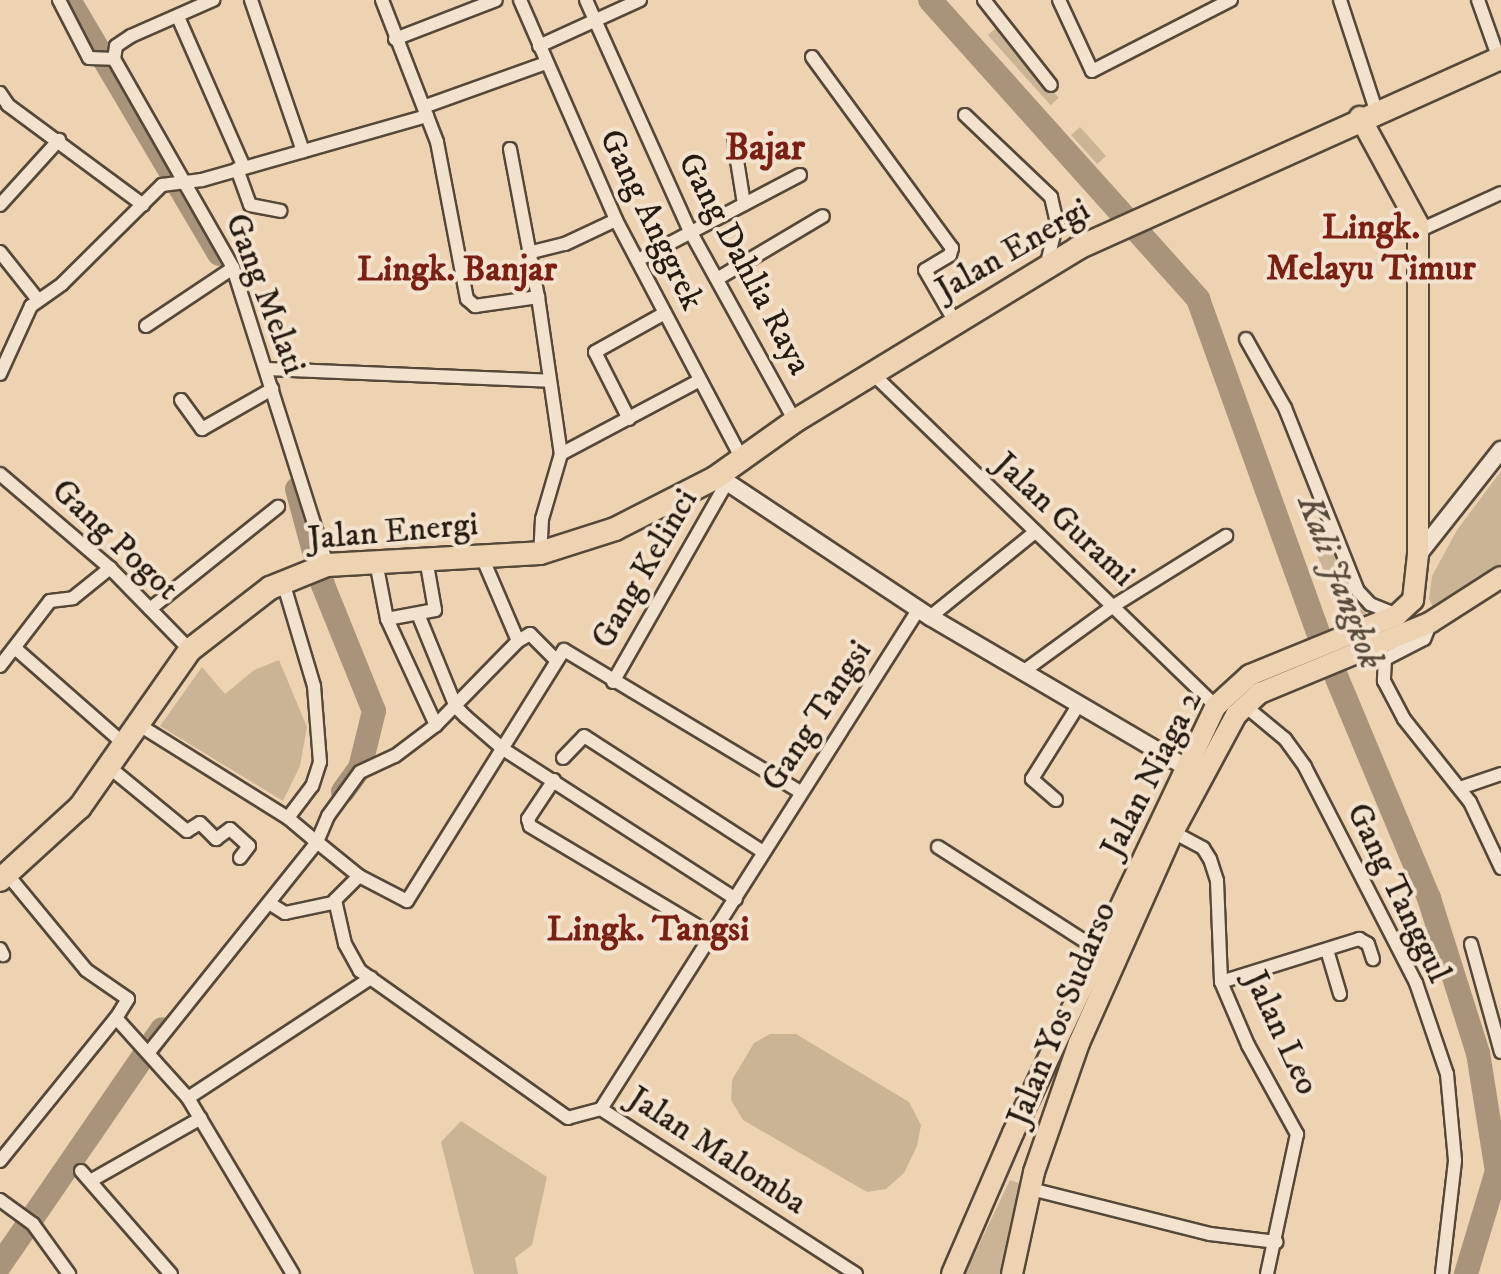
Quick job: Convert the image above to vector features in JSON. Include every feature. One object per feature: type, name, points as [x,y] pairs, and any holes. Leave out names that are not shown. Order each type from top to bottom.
[{"type":"highway","name":"Jalan Energi","points":[[3,877],[58,832],[109,767],[136,723],[190,650],[283,582],[319,568],[540,553],[615,529],[722,480],[742,459],[795,421],[1078,248],[1368,113],[1500,58]]},
{"type":"main road","points":[[1368,113],[1418,231],[1418,555],[1394,621]]},
{"type":"main road","points":[[1394,621],[1428,623],[1501,577]]},
{"type":"main road","points":[[1394,621],[1428,623]]},
{"type":"main road","name":"Jalan Niaga 2","points":[[1013,1133],[1216,706],[1261,681],[1394,621]]},
{"type":"main road","name":"Jalan Yos Sudarso","points":[[1012,1274],[1032,1180],[1079,1043],[1173,832],[1244,705],[1261,681]]},
{"type":"main road","name":"Jalan Yos Sudarso","points":[[952,1274],[1013,1133]]},
{"type":"main road","points":[[1001,1161],[1032,1180]]},
{"type":"street","name":"Gang Melati","points":[[59,0],[86,55],[106,58],[232,269],[267,369],[319,568]]},
{"type":"street","points":[[180,0],[240,168],[250,205],[280,211]]},
{"type":"street","points":[[106,58],[123,41],[213,0]]},
{"type":"street","points":[[251,0],[303,151]]},
{"type":"street","points":[[382,0],[426,111],[446,175],[467,299],[475,306],[538,297]]},
{"type":"street","points":[[395,39],[496,0]]},
{"type":"street","name":"Gang Anggrek","points":[[520,0],[616,220],[742,459]]},
{"type":"street","name":"Gang Dahlia Raya","points":[[586,0],[690,231],[795,421]]},
{"type":"street","points":[[539,46],[640,0]]},
{"type":"street","points":[[984,0],[1051,85]]},
{"type":"street","points":[[1059,0],[1092,71],[1211,4],[1231,0]]},
{"type":"street","points":[[1340,0],[1368,113]]},
{"type":"street","points":[[1478,0],[1500,58]]},
{"type":"street","points":[[812,57],[951,247],[950,255],[925,270],[955,322]]},
{"type":"street","points":[[0,374],[38,300],[62,284],[162,185],[183,183],[303,151],[426,111],[546,63]]},
{"type":"street","points":[[0,93],[8,105],[143,205]]},
{"type":"street","points":[[965,115],[1051,197],[1057,222],[1046,267]]},
{"type":"street","points":[[0,205],[59,140]]},
{"type":"street","points":[[734,142],[744,204]]},
{"type":"street","points":[[510,149],[532,252],[561,454],[542,519],[540,553]]},
{"type":"street","points":[[638,260],[800,175]]},
{"type":"street","points":[[1418,231],[1501,193]]},
{"type":"street","points":[[717,279],[823,216]]},
{"type":"street","points":[[532,252],[565,244],[616,220]]},
{"type":"street","points":[[0,252],[38,300]]},
{"type":"street","points":[[146,326],[232,269]]},
{"type":"street","points":[[629,419],[595,352],[665,313]]},
{"type":"street","points":[[1246,339],[1285,408],[1358,591],[1394,621]]},
{"type":"street","points":[[267,369],[550,381]]},
{"type":"street","name":"Jalan Gurami","points":[[873,374],[1216,706]]},
{"type":"street","points":[[561,454],[700,380]]},
{"type":"street","points":[[181,400],[202,429],[271,390]]},
{"type":"street","points":[[1418,555],[1501,450]]},
{"type":"street","name":"Gang Pogot","points":[[0,474],[110,568],[190,650]]},
{"type":"street","points":[[722,480],[924,614],[1186,767]]},
{"type":"street","name":"Gang Kelinci","points":[[613,682],[722,480]]},
{"type":"street","points":[[150,609],[278,507]]},
{"type":"street","name":"Gang Tangsi","points":[[763,852],[800,792],[924,614],[1035,532]]},
{"type":"street","points":[[1024,671],[1115,605],[1226,536]]},
{"type":"street","points":[[482,557],[518,641]]},
{"type":"street","points":[[387,619],[436,609],[426,559]]},
{"type":"street","points":[[376,562],[387,619],[436,725]]},
{"type":"street","points":[[0,666],[50,601],[73,598],[110,568]]},
{"type":"street","points":[[283,582],[314,686],[320,762],[312,786],[288,818]]},
{"type":"street","points":[[418,614],[456,707],[503,749],[736,899]]},
{"type":"street","points":[[1428,623],[1424,639],[1385,659],[1382,672],[1404,719],[1460,788],[1501,868]]},
{"type":"street","points":[[146,1049],[269,903],[360,772],[395,756],[436,725],[518,641],[530,634],[556,660]]},
{"type":"street","points":[[16,649],[123,743]]},
{"type":"street","points":[[136,723],[288,818],[359,876],[407,901],[556,660],[566,650],[613,682],[800,792]]},
{"type":"street","points":[[1056,800],[1032,779],[1079,704]]},
{"type":"street","name":"Gang Tanggul","points":[[1244,705],[1285,739],[1305,767],[1416,983],[1447,1074],[1455,1161],[1442,1274]]},
{"type":"street","points":[[563,758],[584,736],[763,852]]},
{"type":"street","points":[[109,767],[187,831],[200,823],[215,839],[230,829],[249,846],[240,858]]},
{"type":"street","points":[[1460,788],[1501,774]]},
{"type":"street","points":[[554,780],[528,819],[530,826],[713,935]]},
{"type":"street","name":"Jalan Leo","points":[[1173,832],[1203,848],[1214,870],[1221,982],[1248,1045],[1297,1134],[1277,1242],[1267,1274]]},
{"type":"street","points":[[938,847],[1100,951]]},
{"type":"street","name":"Jalan Malomba","points":[[763,852],[601,1109],[856,1274]]},
{"type":"street","points":[[269,903],[285,913],[333,903],[359,876]]},
{"type":"street","points":[[0,1161],[128,1005],[126,996],[86,970],[3,877]]},
{"type":"street","points":[[333,903],[345,944],[360,971],[568,1118],[601,1109]]},
{"type":"street","points":[[1221,982],[1359,939],[1368,944],[1373,959]]},
{"type":"street","points":[[1471,944],[1501,1052]]},
{"type":"street","points":[[1327,950],[1340,994]]},
{"type":"street","points":[[188,1098],[371,978]]},
{"type":"street","points":[[116,1018],[188,1098],[293,1274]]},
{"type":"street","points":[[92,1180],[201,1118]]},
{"type":"street","points":[[81,1171],[171,1274]]},
{"type":"street","points":[[1032,1180],[1210,1234],[1277,1242]]},
{"type":"street","points":[[0,1200],[33,1224],[69,1274]]},
{"type":"shaded area","points":[[996,28],[1059,98],[1051,105],[988,35]]},
{"type":"shaded area","points":[[1080,127],[1106,156],[1097,164],[1071,135]]},
{"type":"shaded area","points":[[1501,471],[1501,566],[1489,580],[1435,611],[1429,599],[1432,576],[1457,530]]},
{"type":"shaded area","points":[[1335,541],[1367,616],[1347,625],[1315,550]]},
{"type":"shaded area","points":[[279,660],[307,727],[300,766],[283,801],[160,726],[202,667],[225,694],[254,670]]},
{"type":"shaded area","points":[[770,1034],[796,1034],[909,1102],[921,1125],[917,1146],[904,1173],[886,1189],[867,1192],[743,1120],[731,1100],[732,1080],[754,1043]]},
{"type":"shaded area","points":[[461,1121],[547,1177],[532,1245],[515,1258],[518,1274],[474,1274],[441,1142]]},
{"type":"shaded area","points":[[1010,1180],[1022,1184],[1001,1274],[965,1274]]},
{"type":"waterway","points":[[69,0],[219,254]]},
{"type":"waterway","name":"Kali Jangkok","points":[[930,0],[1198,299],[1321,640],[1429,898],[1478,1053],[1497,1171],[1466,1274]]},
{"type":"waterway","points":[[297,489],[323,585],[374,711],[360,768],[343,791]]},
{"type":"waterway","points":[[0,1265],[162,1029]]},
{"type":"district","name":"Bajar","points":[[765,149]]},
{"type":"district","name":"Lingk. Melayu Timur","points":[[1371,248]]},
{"type":"district","name":"Lingk. Banjar","points":[[457,270]]},
{"type":"district","name":"Lingk. Tangsi","points":[[648,930]]}]
